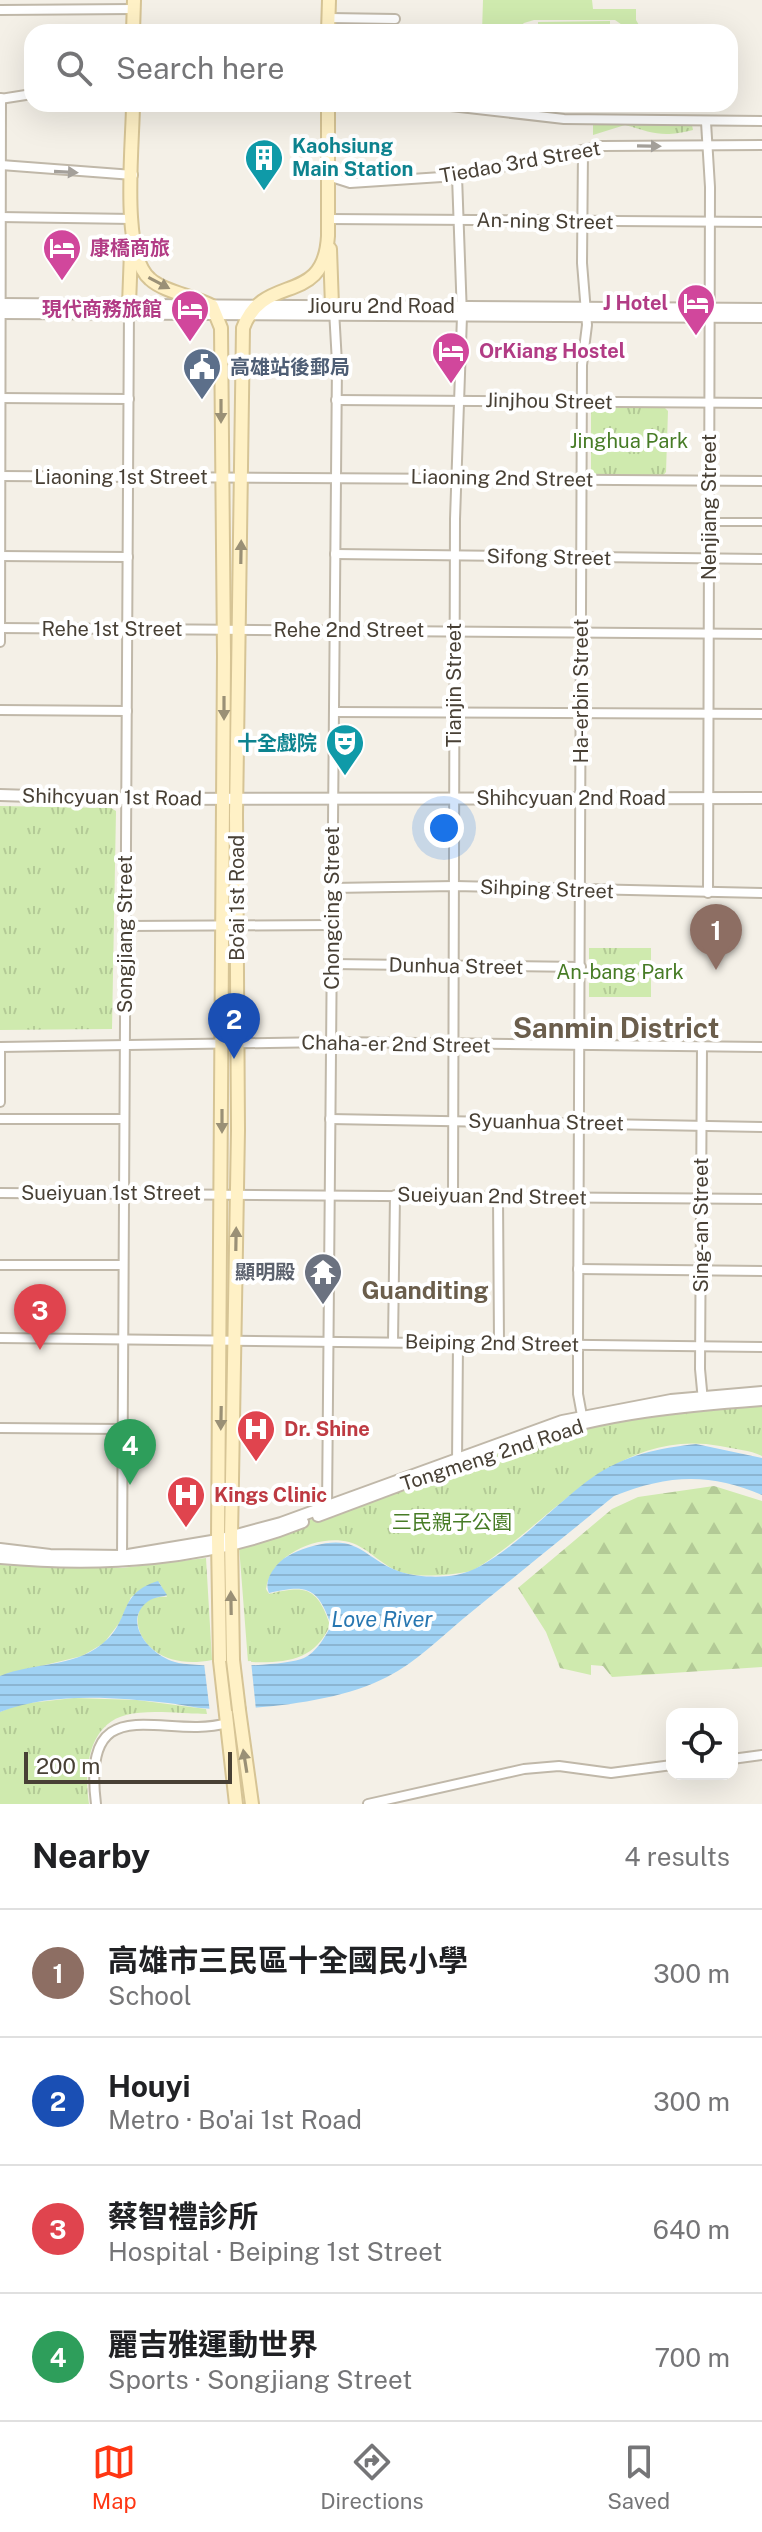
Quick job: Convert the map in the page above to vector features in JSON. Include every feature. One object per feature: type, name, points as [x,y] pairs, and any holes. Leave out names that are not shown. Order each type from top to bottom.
[{"type":"main road","points":[[329,0],[329,24]]},
{"type":"main road","points":[[133,24],[134,4]]},
{"type":"main road","points":[[129,309],[133,236],[133,112]]},
{"type":"main road","points":[[328,112],[328,236],[334,310]]},
{"type":"main road","points":[[133,236],[138,264],[150,279],[215,310]]},
{"type":"main road","points":[[252,310],[268,296],[300,286],[315,275],[324,257],[328,236]]},
{"type":"main road","name":"Bo'ai 1st Road","points":[[215,310],[221,333],[223,630],[236,925],[237,1194],[228,1340],[225,1543],[226,1661],[230,1715]]},
{"type":"main road","name":"Bo'ai 1st Road","points":[[228,1340],[222,1194],[221,925],[241,630],[243,332],[252,310]]},
{"type":"main road","points":[[230,1715],[236,1804]]},
{"type":"main road","points":[[230,1715],[252,1804]]},
{"type":"street","points":[[0,10],[134,4]]},
{"type":"street","points":[[329,18],[395,19]]},
{"type":"street","points":[[0,642],[0,98],[24,95]]},
{"type":"street","name":"Tiedao 3rd Street","points":[[503,112],[564,119],[762,121]]},
{"type":"street","name":"Nenjiang Street","points":[[706,122],[710,222],[708,893]]},
{"type":"street","name":"Tiedao 3rd Street","points":[[328,176],[350,183],[457,176],[602,146],[762,145]]},
{"type":"street","name":"Ha-erbin Street","points":[[582,1420],[578,1269],[582,402],[587,312],[582,221],[583,151]]},
{"type":"street","points":[[2,165],[133,175]]},
{"type":"street","name":"Tianjin Street","points":[[453,1195],[454,555],[462,312],[457,176]]},
{"type":"street","points":[[1,217],[133,219]]},
{"type":"street","name":"An-ning Street","points":[[328,219],[762,222]]},
{"type":"street","name":"Jiouru 2nd Road","points":[[1,309],[462,312],[709,312],[762,309]]},
{"type":"street","name":"Songjiang Street","points":[[122,1560],[129,309]]},
{"type":"street","name":"Chongcing Street","points":[[327,1508],[336,477],[334,310]]},
{"type":"street","name":"Jiouru 2nd Road","points":[[709,312],[762,317]]},
{"type":"street","points":[[1,398],[129,399]]},
{"type":"street","name":"Jinjhou Street","points":[[336,400],[762,403]]},
{"type":"street","name":"Liaoning 1st Street","points":[[0,476],[242,476]]},
{"type":"street","name":"Liaoning 2nd Street","points":[[242,476],[762,481]]},
{"type":"street","points":[[709,522],[762,522]]},
{"type":"street","name":"Sifong Street","points":[[335,554],[762,559]]},
{"type":"street","points":[[0,556],[128,557]]},
{"type":"street","name":"Rehe 1st Street","points":[[0,628],[223,630]]},
{"type":"street","name":"Rehe 2nd Street","points":[[223,630],[762,634]]},
{"type":"street","points":[[0,710],[127,711]]},
{"type":"street","points":[[334,712],[762,714]]},
{"type":"street","name":"Shihcyuan 1st Road","points":[[0,795],[230,799]]},
{"type":"street","name":"Shihcyuan 2nd Road","points":[[230,799],[762,798]]},
{"type":"street","name":"Sihping Street","points":[[332,888],[455,886],[762,893]]},
{"type":"street","points":[[126,926],[332,925]]},
{"type":"street","name":"Dunhua Street","points":[[332,964],[581,967]]},
{"type":"street","name":"Chaha-er 2nd Street","points":[[0,1047],[330,1042],[762,1047]]},
{"type":"street","name":"Sing-an Street","points":[[702,1046],[700,1346],[703,1400]]},
{"type":"street","points":[[0,1047],[0,1102]]},
{"type":"street","points":[[0,1119],[124,1119]]},
{"type":"street","name":"Syuanhua Street","points":[[330,1119],[762,1127]]},
{"type":"street","name":"Sueiyuan 1st Street","points":[[0,1193],[222,1194]]},
{"type":"street","name":"Sueiyuan 2nd Street","points":[[222,1194],[762,1199]]},
{"type":"street","points":[[393,1342],[395,1195]]},
{"type":"street","points":[[498,1196],[499,1343]]},
{"type":"street","points":[[0,1265],[123,1265]]},
{"type":"street","points":[[578,1269],[762,1271]]},
{"type":"street","name":"Beiping 2nd Street","points":[[0,1338],[762,1347]]},
{"type":"street","points":[[457,1460],[458,1343]]},
{"type":"street","name":"Tongmeng 2nd Road","points":[[122,1560],[225,1543],[457,1460],[582,1420],[762,1392]]},
{"type":"street","name":"Tongmeng 2nd Road","points":[[703,1400],[762,1400]]},
{"type":"street","points":[[0,1428],[122,1429]]},
{"type":"street","points":[[0,1549],[122,1560]]},
{"type":"street","points":[[0,1558],[122,1560]]},
{"type":"street","points":[[96,1804],[94,1771],[98,1751],[120,1728],[139,1722],[207,1727],[230,1715]]},
{"type":"street","points":[[738,1758],[762,1755]]},
{"type":"street","points":[[368,1804],[535,1768],[559,1766],[611,1773],[666,1766]]},
{"type":"green space","points":[[483,0],[592,0],[593,9],[636,9],[638,24],[621,24],[615,20],[534,20],[523,24],[482,24]]},
{"type":"green space","points":[[610,21],[610,24],[538,24],[538,22]]},
{"type":"green space","points":[[593,123],[692,125],[693,130],[665,134],[625,125],[593,135]]},
{"type":"green space","name":"Jinghua Park","points":[[595,406],[663,406],[668,411],[666,472],[662,477],[597,476],[591,471],[591,411]]},
{"type":"green space","points":[[0,806],[111,808],[116,811],[112,1029],[0,1030]]},
{"type":"green space","name":"An-bang Park","points":[[589,948],[651,948],[651,997],[589,997]]},
{"type":"green space","name":"三民親子公園","points":[[762,1399],[762,1456],[720,1446],[682,1444],[648,1451],[616,1464],[587,1483],[472,1571],[438,1575],[404,1573],[357,1545],[336,1540],[310,1544],[297,1550],[277,1566],[266,1589],[269,1594],[292,1590],[308,1592],[320,1603],[330,1625],[316,1647],[297,1658],[248,1662],[239,1546],[550,1432],[583,1424]]},
{"type":"green space","points":[[714,1486],[762,1501],[762,1667],[612,1677],[603,1666],[591,1665],[591,1675],[560,1668],[546,1632],[518,1588],[612,1509],[638,1497]]},
{"type":"green space","points":[[206,1558],[212,1660],[185,1662],[164,1656],[149,1646],[140,1633],[138,1619],[141,1607],[151,1599],[167,1597],[159,1582],[131,1597],[120,1622],[104,1643],[82,1656],[0,1676],[0,1565],[122,1568]]},
{"type":"green space","points":[[74,1698],[137,1700],[206,1709],[207,1714],[145,1712],[113,1720],[103,1729],[91,1751],[87,1778],[89,1804],[0,1804],[0,1712],[20,1704]]},
{"type":"water","name":"Love River","points":[[696,1444],[762,1458],[762,1495],[724,1482],[688,1479],[652,1484],[614,1496],[417,1657],[369,1685],[326,1698],[258,1707],[210,1709],[147,1701],[83,1698],[40,1701],[0,1712],[0,1676],[66,1661],[90,1652],[111,1635],[130,1601],[145,1586],[158,1581],[167,1595],[146,1603],[139,1611],[137,1620],[143,1638],[166,1659],[220,1666],[294,1661],[312,1652],[331,1625],[321,1603],[309,1591],[293,1589],[269,1593],[271,1573],[293,1553],[313,1546],[341,1543],[360,1549],[388,1567],[407,1574],[456,1575],[490,1561],[605,1469],[642,1454]]},
{"type":"pier","points":[[251,1661],[256,1710],[210,1713],[204,1663]]},
{"type":"place","name":"Kaohsiung Main Station","points":[[264,192]]},
{"type":"place","name":"康橋商旅","points":[[62,282]]},
{"type":"place","name":"J Hotel","points":[[696,337]]},
{"type":"place","name":"現代商務旅館","points":[[190,343]]},
{"type":"place","name":"OrKiang Hostel","points":[[451,385]]},
{"type":"place","name":"高雄站後郵局","points":[[202,401]]},
{"type":"place","name":"十全戲院","points":[[345,777]]},
{"type":"place","name":"高雄市三民區十全國民小學","points":[[716,970]]},
{"type":"place","name":"Houyi","points":[[234,1059]]},
{"type":"place","name":"顯明殿","points":[[323,1306]]},
{"type":"place","name":"蔡智禮診所","points":[[40,1350]]},
{"type":"place","name":"Dr. Shine","points":[[256,1463]]},
{"type":"place","name":"麗吉雅運動世界","points":[[130,1485]]},
{"type":"place","name":"Kings Clinic","points":[[186,1529]]},
{"type":"district","name":"Sanmin District","points":[[616,1027]]},
{"type":"district","name":"Guanditing","points":[[425,1290]]}]
